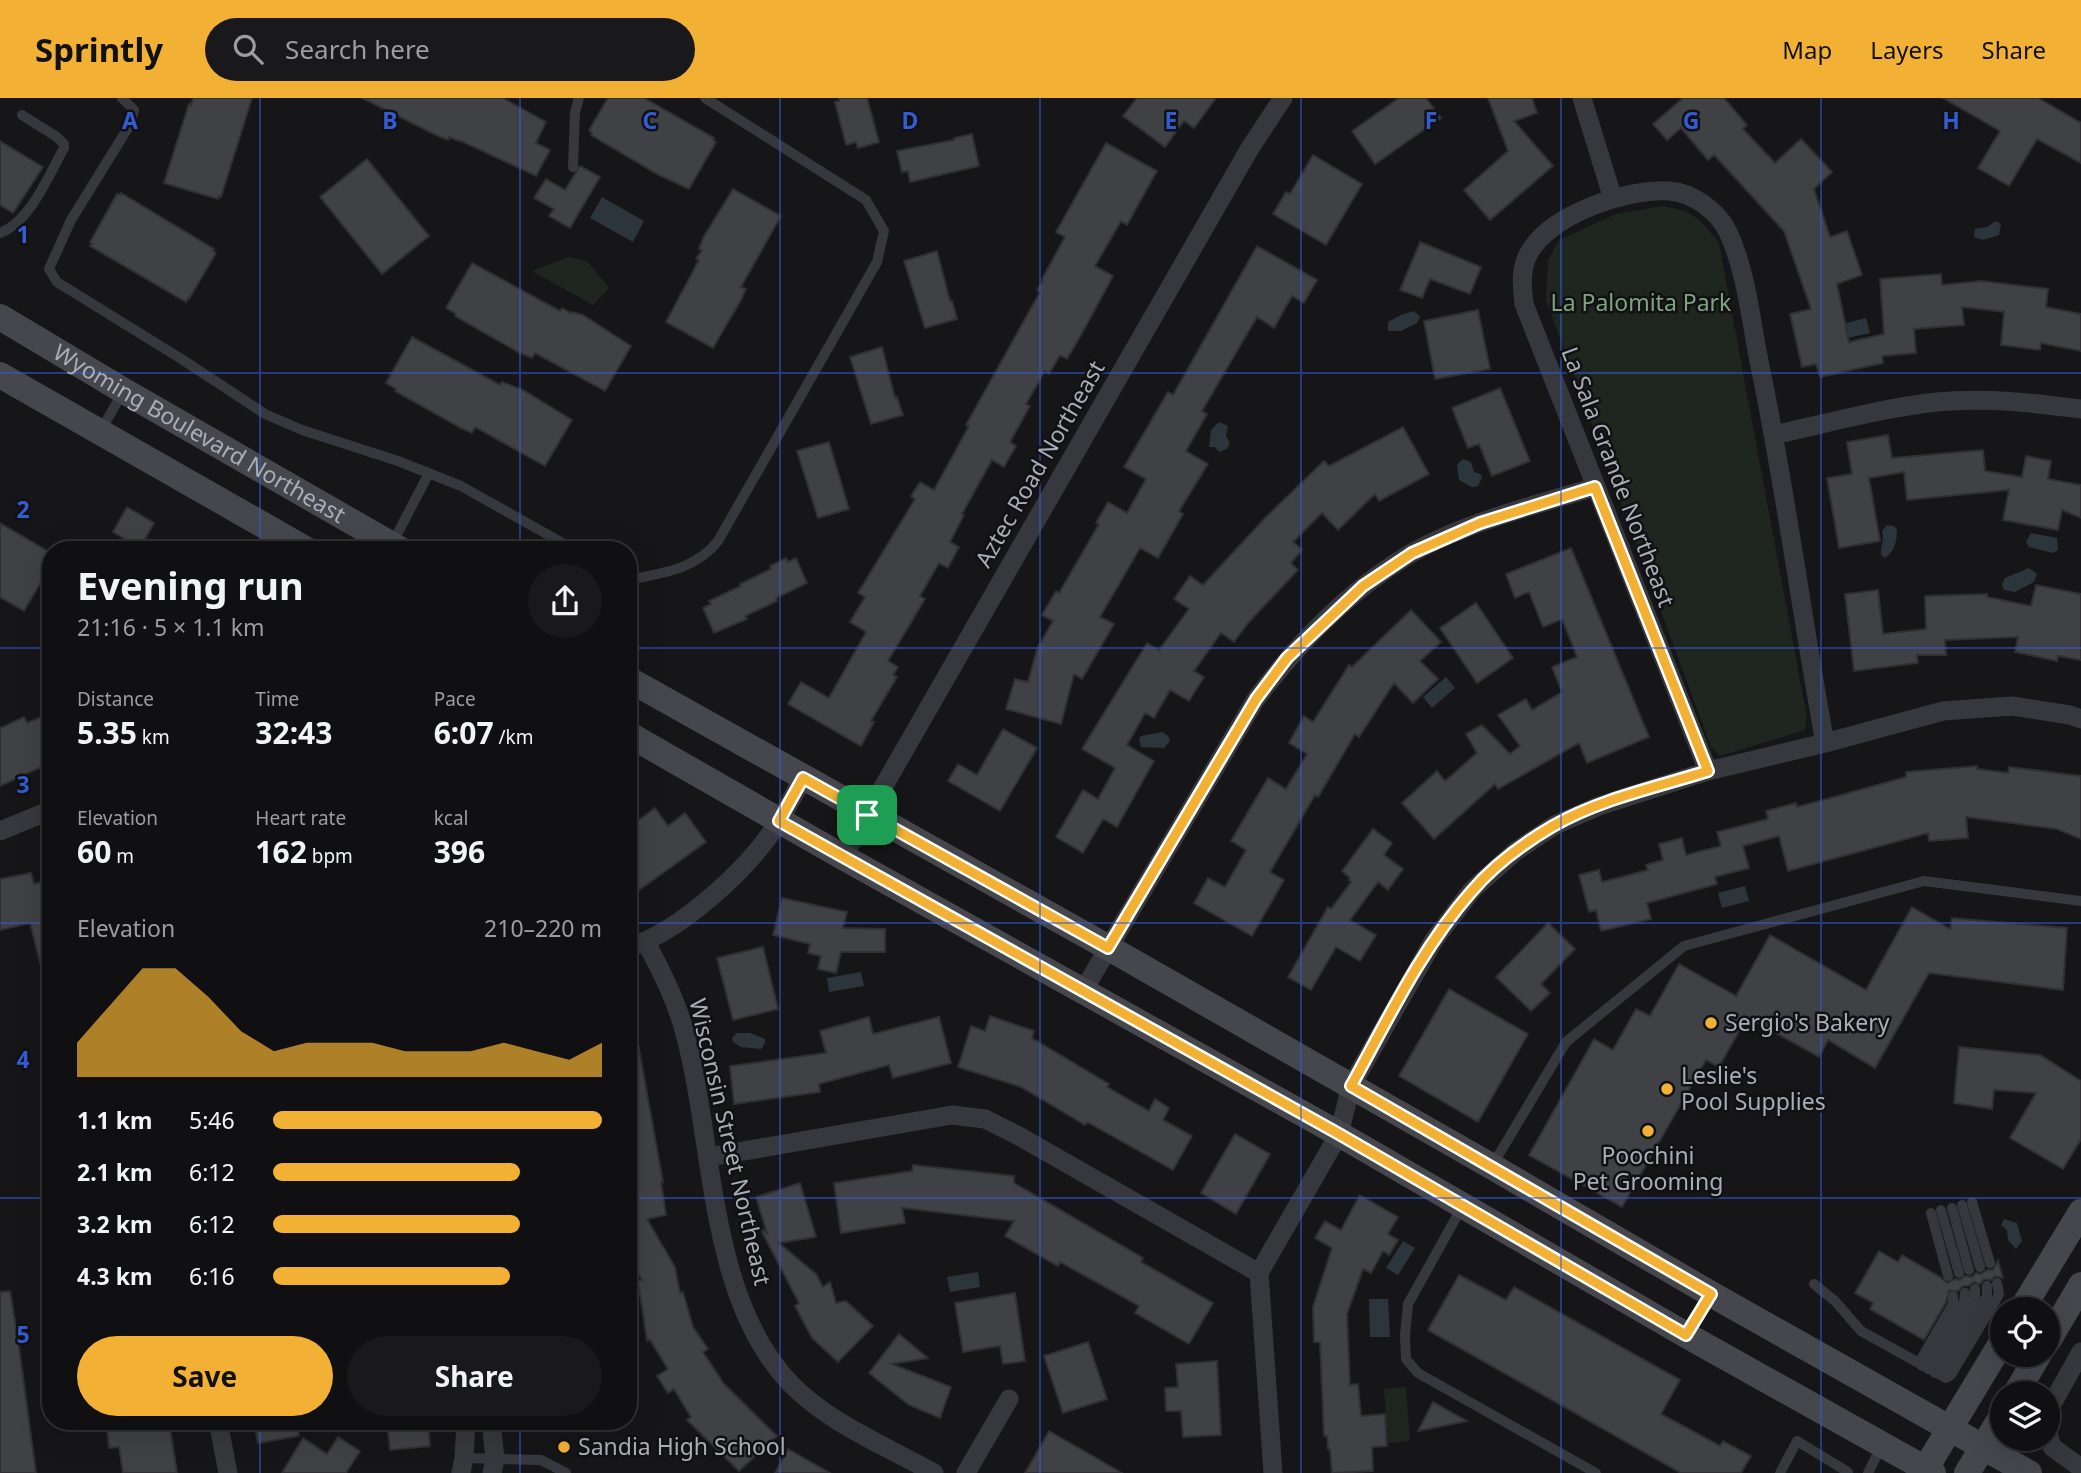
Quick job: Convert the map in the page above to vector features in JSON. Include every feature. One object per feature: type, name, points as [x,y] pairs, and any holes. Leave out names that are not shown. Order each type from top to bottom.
[{"type":"main road","name":"Wyoming Boulevard Northeast","points":[[0,317],[376,541]]},
{"type":"main road","name":"Wyoming Boulevard Northeast","points":[[0,375],[291,541]]},
{"type":"main road","points":[[637,684],[1108,948],[2029,1473]]},
{"type":"main road","points":[[637,739],[1339,1134],[1927,1472],[1990,1362]]},
{"type":"main road","points":[[2029,1297],[2081,1212]]},
{"type":"main road","points":[[2060,1321],[2081,1286]]},
{"type":"main road","points":[[1967,1473],[1990,1436]]},
{"type":"street","name":"Aztec Road Northeast","points":[[843,857],[1250,148],[1283,98]]},
{"type":"street","points":[[1582,98],[1613,199]]},
{"type":"street","name":"La Sala Grande Northeast","points":[[1708,771],[1524,304],[1521,280],[1529,253],[1548,229],[1575,212],[1613,199],[1672,191],[1711,209],[1727,230],[1738,260],[1774,435],[1825,743]]},
{"type":"street","points":[[1774,435],[1889,409],[1938,402],[2006,400],[2081,409]]},
{"type":"street","points":[[1083,991],[1256,699],[1287,658],[1363,586],[1412,553],[1480,523],[1595,487]]},
{"type":"street","points":[[1273,1473],[1259,1273],[1339,1134],[1351,1086],[1434,940],[1472,890],[1516,850],[1555,825],[1599,806],[1708,771],[1942,711],[2012,706],[2081,719]]},
{"type":"street","points":[[637,945],[685,919],[722,886],[762,845],[803,778]]},
{"type":"street","points":[[0,831],[42,814]]},
{"type":"street","name":"Wisconsin Street Northeast","points":[[637,945],[673,996],[685,1031],[721,1234],[732,1279],[743,1310],[765,1353],[791,1384],[828,1415],[934,1473]]},
{"type":"street","points":[[709,1157],[952,1115],[985,1119],[1259,1273]]},
{"type":"street","points":[[2060,1390],[2081,1352]]},
{"type":"street","points":[[966,1473],[1009,1399]]},
{"type":"street","points":[[220,1430],[228,1473]]},
{"type":"street","points":[[463,1465],[466,1430]]},
{"type":"street","points":[[492,1430],[494,1466]]},
{"type":"street","points":[[2057,1451],[2074,1464]]},
{"type":"lane","points":[[122,98],[134,110],[131,123],[71,220],[50,269],[57,282],[265,414],[302,430],[461,486],[559,541]]},
{"type":"lane","points":[[573,167],[575,112],[579,98]]},
{"type":"lane","points":[[637,578],[677,570],[708,553],[718,541],[877,262],[884,231],[866,200],[705,98]]},
{"type":"lane","points":[[0,233],[19,221],[64,148],[62,140],[57,136],[22,115]]},
{"type":"lane","points":[[101,431],[124,391]]},
{"type":"lane","points":[[386,541],[429,473]]},
{"type":"lane","points":[[1492,1166],[1566,1042],[1684,946],[1924,881],[2081,901]]},
{"type":"lane","points":[[1463,1205],[1408,1304],[1406,1359],[1419,1373],[1596,1473]]},
{"type":"lane","points":[[1952,1208],[1975,1268],[1952,1208]]},
{"type":"lane","points":[[1948,1276],[1952,1208]]},
{"type":"lane","points":[[1814,1284],[1835,1301],[1861,1331],[1925,1367],[1942,1372],[1992,1285]]},
{"type":"lane","points":[[1953,1296],[1954,1304],[1920,1361],[1925,1367],[1935,1368],[1975,1298],[1975,1289]]},
{"type":"lane","points":[[1925,1367],[1964,1301],[1965,1293]]},
{"type":"lane","points":[[1686,1335],[1711,1294]]},
{"type":"lane","points":[[1780,1473],[1797,1441],[1849,1473]]},
{"type":"lane","points":[[1868,1473],[1882,1444]]},
{"type":"lane","points":[[463,1465],[494,1466],[541,1460],[566,1473]]},
{"type":"green space","name":"La Palomita Park","points":[[1662,206],[1681,210],[1695,217],[1719,243],[1807,718],[1805,730],[1720,756],[1711,747],[1546,300],[1548,260],[1559,240],[1616,214]]},
{"type":"green space","points":[[569,257],[587,261],[609,288],[593,305],[532,271]]},
{"type":"green space","points":[[1406,1387],[1410,1441],[1388,1443],[1384,1389]]},
{"type":"shaded area","points":[[602,197],[644,221],[633,242],[590,218]]},
{"type":"shaded area","points":[[1996,221],[2001,224],[1999,235],[1983,240],[1974,237],[1975,229],[1987,227]]},
{"type":"shaded area","points":[[1414,311],[1420,317],[1417,323],[1401,331],[1388,331],[1388,322]]},
{"type":"shaded area","points":[[1866,318],[1870,333],[1843,339],[1839,325]]},
{"type":"shaded area","points":[[1219,422],[1228,426],[1226,436],[1230,443],[1227,449],[1219,452],[1215,447],[1209,447],[1211,430]]},
{"type":"shaded area","points":[[1463,459],[1471,462],[1474,472],[1482,477],[1478,486],[1472,487],[1459,480],[1457,465]]},
{"type":"shaded area","points":[[1887,525],[1894,526],[1897,534],[1893,549],[1885,558],[1881,555],[1882,531]]},
{"type":"shaded area","points":[[2031,533],[2057,538],[2058,550],[2053,553],[2029,547],[2026,542]]},
{"type":"shaded area","points":[[2029,568],[2037,574],[2034,582],[2015,592],[2004,590],[2002,584],[2005,578]]},
{"type":"shaded area","points":[[1446,677],[1455,688],[1432,708],[1423,697]]},
{"type":"shaded area","points":[[1163,732],[1170,741],[1164,748],[1141,747],[1141,736]]},
{"type":"shaded area","points":[[1745,886],[1749,901],[1722,908],[1718,893]]},
{"type":"shaded area","points":[[861,972],[864,986],[829,992],[827,978]]},
{"type":"shaded area","points":[[737,1033],[750,1033],[765,1039],[765,1043],[761,1049],[741,1047],[733,1042],[732,1038]]},
{"type":"shaded area","points":[[2004,1219],[2017,1223],[2022,1241],[2016,1249],[2008,1240],[2007,1230],[2001,1225]]},
{"type":"shaded area","points":[[1403,1241],[1415,1248],[1398,1275],[1386,1268]]},
{"type":"shaded area","points":[[978,1272],[980,1287],[950,1292],[947,1277]]},
{"type":"shaded area","points":[[1369,1299],[1388,1299],[1390,1337],[1370,1337]]},
{"type":"building","points":[[193,98],[252,98],[221,197],[218,199],[164,183]]},
{"type":"building","points":[[362,98],[503,98],[546,122],[536,143],[550,150],[536,176],[459,140],[449,137],[448,140],[436,135]]},
{"type":"building","points":[[608,98],[644,98],[714,138],[716,142],[689,189],[659,175],[591,135],[589,130]]},
{"type":"building","points":[[839,98],[867,98],[879,142],[858,148],[856,142],[846,145],[835,102],[839,101]]},
{"type":"building","points":[[1137,98],[1216,98],[1194,128],[1184,121],[1165,147],[1123,116]]},
{"type":"building","points":[[1399,98],[1426,98],[1441,118],[1375,164],[1352,131]]},
{"type":"building","points":[[1488,98],[1532,98],[1537,113],[1514,121],[1553,166],[1490,220],[1464,190],[1508,151]]},
{"type":"building","points":[[1683,98],[1724,98],[1747,125],[1743,129],[1775,163],[1801,139],[1832,172],[1814,189],[1830,237],[1847,231],[1862,275],[1837,284],[1849,342],[1884,334],[1880,279],[1941,274],[1942,285],[1981,281],[2048,289],[2046,307],[2081,314],[2081,351],[2041,343],[2040,350],[2001,345],[2004,312],[1962,307],[1964,325],[1914,329],[1916,353],[1882,356],[1883,363],[1820,377],[1816,364],[1802,367],[1790,314],[1811,309],[1784,231],[1714,155],[1708,160],[1681,128],[1667,140],[1653,124]]},
{"type":"building","points":[[1943,98],[2038,98],[2081,123],[2081,163],[2037,139],[2009,186],[1978,168],[2000,131]]},
{"type":"building","points":[[972,134],[979,166],[910,182],[908,171],[902,172],[897,151]]},
{"type":"building","points":[[0,141],[43,167],[13,213],[0,205]]},
{"type":"building","points":[[1106,143],[1157,171],[1127,225],[1121,221],[1095,266],[1113,276],[1080,337],[1067,359],[1060,355],[1049,374],[1045,371],[1026,404],[1030,406],[1010,442],[1016,446],[1004,467],[992,460],[962,514],[964,515],[950,542],[959,547],[948,568],[939,563],[920,596],[925,599],[888,661],[898,667],[893,675],[897,677],[871,721],[874,722],[861,746],[788,704],[801,682],[829,698],[866,632],[850,622],[865,597],[858,593],[915,499],[911,496],[920,482],[934,490],[969,426],[966,425],[1040,292],[1037,290],[1042,279],[1065,237],[1056,232]]},
{"type":"building","points":[[1313,155],[1362,184],[1326,245],[1273,214],[1286,192],[1290,194]]},
{"type":"building","points":[[367,159],[429,236],[382,274],[320,197]]},
{"type":"building","points":[[580,166],[600,177],[570,228],[549,216],[554,209],[534,198],[546,179],[565,190]]},
{"type":"building","points":[[733,189],[781,216],[741,287],[746,289],[741,300],[713,348],[666,322],[699,260],[696,259],[702,250],[699,249],[703,238]]},
{"type":"building","points":[[121,193],[214,249],[216,253],[186,302],[90,246],[117,194]]},
{"type":"building","points":[[1420,242],[1481,267],[1470,294],[1430,279],[1422,298],[1400,290]]},
{"type":"building","points":[[1257,246],[1317,280],[1304,303],[1292,296],[1274,328],[1257,317],[1202,411],[1207,414],[1186,451],[1208,464],[1179,511],[1183,514],[1158,558],[1140,548],[1100,617],[1114,624],[1082,679],[1074,674],[1061,724],[1006,709],[1015,679],[1028,682],[1037,649],[1053,621],[1042,615],[1056,591],[1059,593],[1099,524],[1096,523],[1108,502],[1127,513],[1146,479],[1124,467],[1168,392],[1173,395]]},
{"type":"building","points":[[937,251],[957,319],[925,328],[904,261]]},
{"type":"building","points":[[472,263],[560,311],[562,308],[583,315],[631,346],[605,391],[535,353],[532,358],[520,353],[455,316],[456,314],[446,308]]},
{"type":"building","points":[[1478,310],[1490,369],[1435,379],[1424,321]]},
{"type":"building","points":[[412,337],[500,385],[502,382],[523,390],[572,420],[545,466],[475,427],[472,433],[461,428],[395,391],[396,389],[386,383]]},
{"type":"building","points":[[882,347],[895,398],[897,397],[903,415],[871,424],[850,357]]},
{"type":"building","points":[[1500,388],[1530,461],[1492,476],[1479,444],[1468,448],[1452,408]]},
{"type":"building","points":[[1403,427],[1429,474],[1379,501],[1375,494],[1338,530],[1322,513],[1293,542],[1302,550],[1291,563],[1298,570],[1248,623],[1234,642],[1221,633],[1194,671],[1204,677],[1189,701],[1170,690],[1154,718],[1145,713],[1127,745],[1154,761],[1117,827],[1103,819],[1083,853],[1056,837],[1083,790],[1098,799],[1115,768],[1082,749],[1147,643],[1159,650],[1189,609],[1174,599],[1190,576],[1203,585],[1266,517],[1324,461],[1329,466]]},
{"type":"building","points":[[1888,435],[1892,458],[1983,450],[1985,471],[2022,477],[2026,456],[2051,461],[2048,479],[2081,485],[2081,518],[2062,510],[2058,530],[2003,520],[2009,490],[1907,500],[1904,472],[1869,478],[1880,541],[1839,548],[1827,478],[1852,474],[1847,442]]},
{"type":"building","points":[[829,442],[849,509],[818,518],[797,451]]},
{"type":"building","points":[[127,507],[154,523],[144,541],[128,541],[113,532]]},
{"type":"building","points":[[0,523],[42,548],[42,580],[24,611],[0,597]]},
{"type":"building","points":[[1571,548],[1649,737],[1587,763],[1579,743],[1498,789],[1495,784],[1434,839],[1402,803],[1437,771],[1445,781],[1477,753],[1466,734],[1482,725],[1510,754],[1520,746],[1498,715],[1526,699],[1532,710],[1562,692],[1552,667],[1577,657],[1562,619],[1543,627],[1529,592],[1515,598],[1506,574]]},
{"type":"building","points":[[786,558],[788,562],[796,558],[807,583],[745,616],[747,619],[714,633],[703,608],[711,604],[709,601],[741,586],[740,584],[771,569],[770,566]]},
{"type":"building","points":[[2036,585],[2081,594],[2081,660],[2058,656],[2057,661],[2015,652],[2018,637],[1945,640],[1946,655],[1917,655],[1918,663],[1854,671],[1845,594],[1878,590],[1883,634],[1926,629],[1925,596],[1987,594],[1987,597],[2031,606]]},
{"type":"building","points":[[1476,603],[1513,658],[1477,683],[1440,628]]},
{"type":"building","points":[[1411,610],[1441,642],[1420,661],[1438,679],[1413,703],[1394,683],[1359,737],[1355,734],[1270,872],[1284,880],[1252,936],[1194,903],[1208,878],[1225,887],[1246,850],[1231,841],[1268,778],[1286,789],[1307,754],[1289,743],[1304,716],[1313,722],[1349,665],[1352,667]]},
{"type":"building","points":[[24,717],[27,723],[42,717],[42,767],[0,786],[0,728]]},
{"type":"building","points":[[1003,729],[1037,748],[1000,811],[948,781],[958,764],[977,775]]},
{"type":"building","points":[[1977,766],[1977,769],[2008,773],[2009,767],[2081,776],[2081,839],[2057,829],[1966,817],[1968,838],[1929,841],[1928,833],[1788,871],[1779,836],[1743,846],[1749,868],[1715,877],[1717,884],[1647,903],[1651,919],[1601,931],[1596,910],[1589,912],[1579,875],[1599,870],[1602,882],[1648,870],[1646,865],[1663,860],[1659,844],[1682,838],[1686,855],[1721,846],[1717,832],[1768,819],[1766,811],[1796,803],[1797,807],[1906,777],[1906,772]]},
{"type":"building","points":[[655,808],[668,826],[685,813],[706,842],[637,892],[637,821]]},
{"type":"building","points":[[1373,829],[1392,843],[1384,855],[1403,869],[1388,890],[1378,882],[1350,920],[1376,935],[1360,961],[1336,947],[1311,990],[1288,977],[1328,907],[1331,909],[1351,882],[1342,871]]},
{"type":"building","points":[[31,873],[34,884],[42,882],[42,970],[30,923],[0,930],[0,879]]},
{"type":"building","points":[[782,898],[847,912],[843,928],[885,929],[885,952],[841,952],[836,973],[818,969],[821,956],[808,953],[810,944],[773,935]]},
{"type":"building","points":[[1912,907],[1950,929],[1952,918],[2067,928],[2063,990],[1929,973],[1875,1068],[1828,1040],[1819,1057],[1747,1017],[1719,1067],[1706,1060],[1622,1207],[1529,1155],[1594,1039],[1613,1050],[1636,1009],[1650,1016],[1679,964],[1736,996],[1770,935],[1866,990]]},
{"type":"building","points":[[1548,923],[1575,949],[1541,984],[1550,993],[1531,1011],[1496,977]]},
{"type":"building","points":[[763,947],[778,1009],[733,1020],[717,958]]},
{"type":"building","points":[[1449,989],[1528,1034],[1478,1122],[1399,1076]]},
{"type":"building","points":[[990,1016],[1034,1031],[1032,1038],[1149,1111],[1155,1099],[1169,1108],[1163,1120],[1192,1136],[1173,1170],[1087,1122],[1085,1125],[1021,1087],[958,1067],[971,1026],[985,1031]]},
{"type":"building","points":[[869,1017],[873,1034],[939,1017],[951,1063],[893,1078],[889,1065],[819,1084],[820,1092],[734,1104],[730,1066],[826,1053],[820,1031]]},
{"type":"building","points":[[637,1043],[663,1182],[666,1215],[647,1219],[675,1267],[680,1293],[683,1292],[693,1327],[708,1349],[703,1352],[724,1384],[777,1436],[739,1471],[687,1420],[691,1417],[674,1389],[668,1393],[657,1376],[668,1369],[650,1340],[647,1341],[638,1281],[642,1280],[637,1271]]},
{"type":"building","points":[[1959,1047],[2040,1055],[2081,1081],[2081,1139],[2063,1169],[2010,1138],[2036,1093],[1994,1090],[1992,1109],[1954,1103]]},
{"type":"building","points":[[1235,1134],[1270,1154],[1236,1214],[1201,1193]]},
{"type":"building","points":[[913,1165],[1014,1176],[1014,1183],[1143,1258],[1141,1262],[1213,1303],[1189,1344],[1135,1313],[1139,1306],[1060,1262],[1058,1266],[1005,1236],[1014,1221],[902,1208],[905,1223],[841,1233],[834,1183],[912,1171]]},
{"type":"building","points":[[800,1183],[816,1237],[779,1243],[816,1274],[823,1287],[830,1282],[836,1303],[846,1301],[873,1326],[838,1362],[812,1338],[795,1306],[799,1303],[760,1228],[767,1233],[756,1197]]},
{"type":"building","points":[[1360,1195],[1398,1217],[1388,1234],[1398,1240],[1389,1255],[1383,1251],[1371,1273],[1363,1269],[1347,1314],[1350,1385],[1358,1384],[1361,1416],[1385,1414],[1387,1446],[1372,1447],[1373,1471],[1332,1473],[1330,1449],[1327,1436],[1324,1436],[1320,1342],[1314,1342],[1313,1307],[1332,1248],[1315,1238],[1325,1221],[1341,1230]]},
{"type":"building","points":[[1879,1251],[1898,1262],[1902,1255],[1947,1283],[1993,1270],[1998,1261],[2003,1278],[1995,1276],[1991,1280],[1984,1279],[1980,1284],[1974,1282],[1963,1286],[1958,1291],[1949,1290],[1946,1302],[1924,1340],[1870,1309],[1873,1303],[1855,1293]]},
{"type":"building","points":[[1459,1275],[1506,1300],[1514,1287],[1680,1380],[1661,1414],[1720,1446],[1723,1441],[1751,1456],[1741,1473],[1681,1473],[1428,1330]]},
{"type":"building","points":[[10,1291],[36,1473],[0,1473],[0,1292]]},
{"type":"building","points":[[1015,1293],[1025,1361],[1003,1364],[1000,1346],[963,1352],[955,1303]]},
{"type":"building","points":[[899,1334],[928,1358],[892,1364],[951,1387],[940,1418],[909,1405],[869,1373]]},
{"type":"building","points":[[1088,1342],[1107,1399],[1063,1413],[1044,1356]]},
{"type":"building","points":[[1217,1361],[1221,1435],[1183,1437],[1181,1411],[1166,1411],[1165,1388],[1178,1387],[1176,1364]]},
{"type":"building","points":[[1433,1402],[1467,1421],[1418,1431]]},
{"type":"building","points":[[107,1430],[170,1430],[177,1473],[123,1473],[119,1447],[109,1448]]},
{"type":"building","points":[[256,1430],[298,1430],[299,1436],[258,1443]]},
{"type":"building","points":[[388,1430],[429,1430],[430,1446],[390,1450]]},
{"type":"building","points":[[1049,1431],[1091,1455],[1122,1473],[1025,1473]]},
{"type":"building","points":[[338,1437],[360,1451],[346,1473],[282,1473],[303,1438],[327,1454]]},
{"type":"building","points":[[788,1449],[830,1473],[775,1473]]},
{"type":"place","name":"Sergio's Bakery","points":[[1711,1023]]},
{"type":"place","name":"Leslie's Pool Supplies","points":[[1667,1089]]},
{"type":"place","name":"Poochini Pet Grooming","points":[[1648,1131]]},
{"type":"place","name":"Sandia High School","points":[[564,1447]]},
{"type":"route","points":[[1595,487],[1708,771],[1599,806],[1555,825],[1516,850],[1472,890],[1434,940],[1351,1086],[1711,1294],[1686,1335],[1339,1134],[779,821],[803,778],[867,815],[1108,948],[1256,699],[1287,658],[1363,586],[1412,553],[1480,523],[1595,487]]}]
